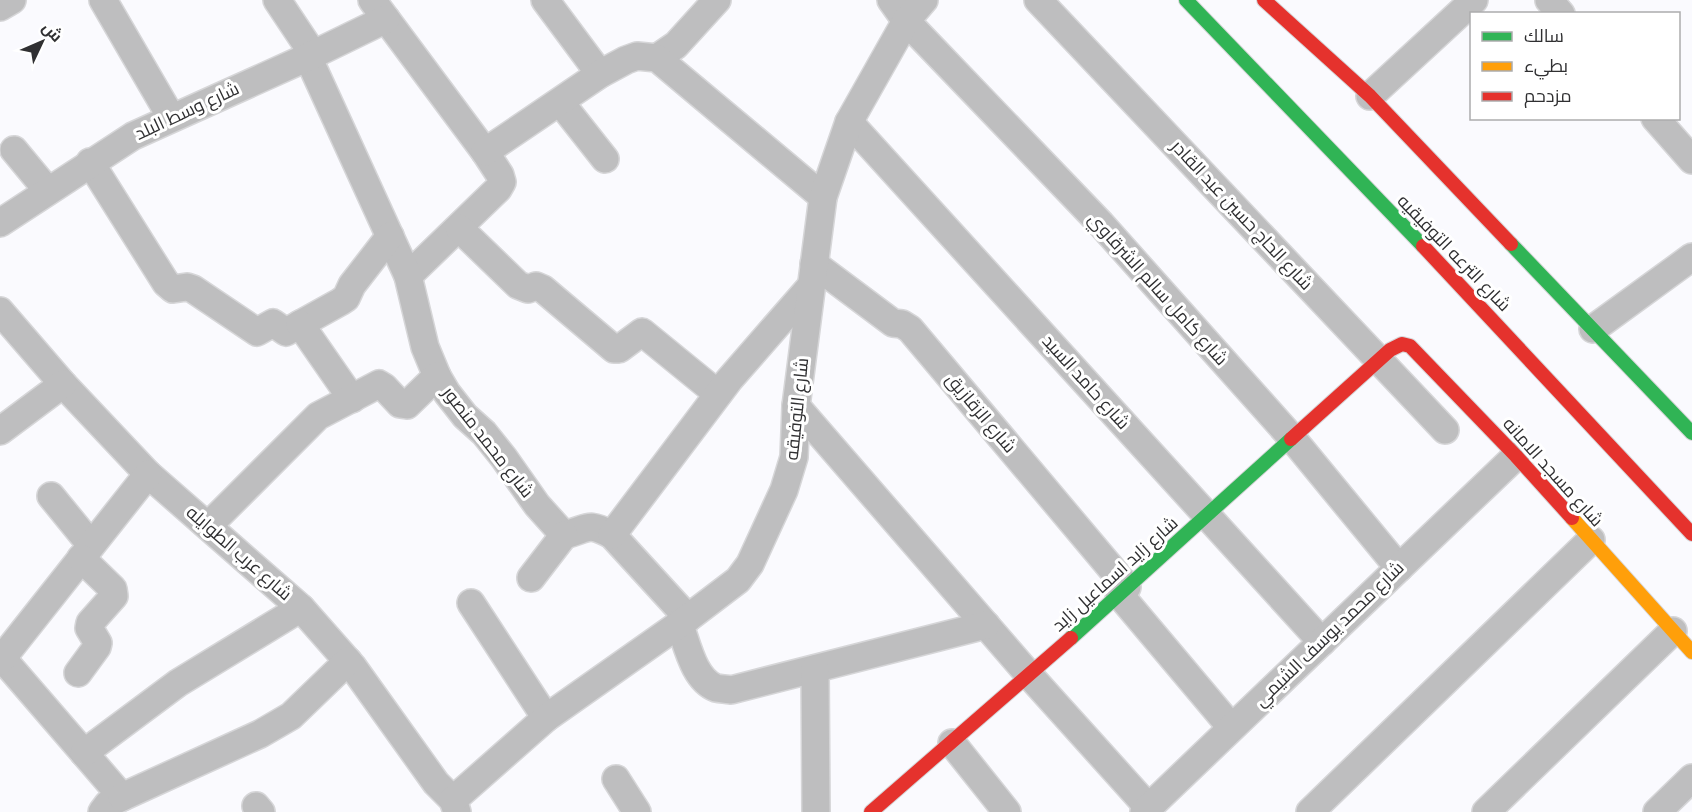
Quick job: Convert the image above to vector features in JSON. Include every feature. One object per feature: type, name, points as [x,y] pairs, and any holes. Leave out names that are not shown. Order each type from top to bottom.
[{"type":"main road","name":"شارع الترعه التوفيقيه","points":[[1186,0],[1487,313],[1692,534]]},
{"type":"main road","points":[[1264,0],[1370,96],[1692,433]]},
{"type":"main road","name":"شارع مسجد الامانه","points":[[1378,359],[1401,343],[1410,346],[1516,456],[1692,652]]},
{"type":"main road","name":"شارع زايد اسماعيل زايد","points":[[871,812],[1030,676],[1378,359]]},
{"type":"street","points":[[0,7],[12,0]]},
{"type":"street","points":[[104,0],[171,117]]},
{"type":"street","name":"شارع محمد منصور","points":[[277,0],[311,55],[408,276],[425,347],[437,376],[453,401],[504,458],[537,505],[564,535]]},
{"type":"street","points":[[545,0],[600,74]]},
{"type":"street","points":[[485,152],[600,74],[638,56],[657,57],[676,45],[717,0]]},
{"type":"street","name":"شارع التوفيقه","points":[[455,806],[546,718],[738,580],[750,564],[784,490],[794,457],[796,406],[823,196],[849,122],[898,10],[924,0]]},
{"type":"street","name":"شارع الحاج حسين عبد القادر","points":[[1038,0],[1445,430]]},
{"type":"street","points":[[1370,96],[1474,0]]},
{"type":"street","points":[[1549,0],[1560,12]]},
{"type":"street","points":[[379,10],[485,152],[502,182],[498,189],[408,276]]},
{"type":"street","name":"شارع وسط البلد","points":[[0,223],[133,136],[311,55],[379,10]]},
{"type":"street","name":"شارع كامل سالم الشرقاوي","points":[[898,10],[1101,224],[1292,438],[1399,568]]},
{"type":"street","points":[[657,57],[823,196]]},
{"type":"street","points":[[560,102],[605,159]]},
{"type":"street","points":[[1657,120],[1692,160]]},
{"type":"street","name":"شارع حامد السيد","points":[[849,122],[1322,642]]},
{"type":"street","points":[[14,150],[48,191]]},
{"type":"street","points":[[90,162],[166,283],[173,289],[193,288],[257,332],[273,323],[286,332],[346,298],[352,285],[390,236]]},
{"type":"street","points":[[459,228],[518,285],[528,289],[536,286],[543,289],[614,349],[619,349],[642,332],[718,394]]},
{"type":"street","points":[[1593,329],[1692,257]]},
{"type":"street","points":[[612,535],[718,394],[812,275]]},
{"type":"street","name":"شارع الزقازيق","points":[[812,275],[893,323],[910,328],[1231,727]]},
{"type":"street","name":"شارع عرب الطوايله","points":[[0,311],[63,384],[148,474],[302,608],[348,661],[455,806]]},
{"type":"street","points":[[300,324],[352,399]]},
{"type":"street","points":[[208,526],[318,416],[379,384],[400,404],[407,405],[437,376]]},
{"type":"street","points":[[0,431],[63,384]]},
{"type":"street","points":[[796,406],[1146,810]]},
{"type":"street","name":"شارع محمد يوسف الشيمي","points":[[1146,810],[1516,456]]},
{"type":"street","points":[[148,474],[4,647],[84,753],[112,804],[260,734],[291,716],[348,661]]},
{"type":"street","points":[[51,496],[113,590],[114,596],[90,623],[89,628],[98,643],[78,673]]},
{"type":"street","points":[[531,578],[564,535],[585,527],[596,526],[612,535],[684,620],[697,670],[705,681],[717,688],[731,690],[986,625]]},
{"type":"street","points":[[1310,812],[1591,540]]},
{"type":"street","points":[[471,603],[546,718]]},
{"type":"street","points":[[84,753],[178,683],[302,608]]},
{"type":"street","points":[[1486,812],[1673,631]]},
{"type":"street","points":[[815,669],[816,812]]},
{"type":"street","points":[[952,743],[1007,812]]},
{"type":"street","points":[[1657,812],[1692,778]]},
{"type":"street","points":[[616,779],[637,812]]},
{"type":"traffic: fast","points":[[1186,0],[1423,246]]},
{"type":"traffic: fast","points":[[1511,244],[1692,433]]},
{"type":"traffic: fast","points":[[1071,638],[1291,439]]},
{"type":"traffic: slow","points":[[1572,518],[1692,652]]},
{"type":"traffic: jam","points":[[1264,0],[1370,96],[1511,244]]},
{"type":"traffic: jam","points":[[1423,246],[1692,534]]},
{"type":"traffic: jam","points":[[1291,439],[1390,350],[1402,344],[1410,346],[1572,518]]},
{"type":"traffic: jam","points":[[871,812],[1071,638]]}]
